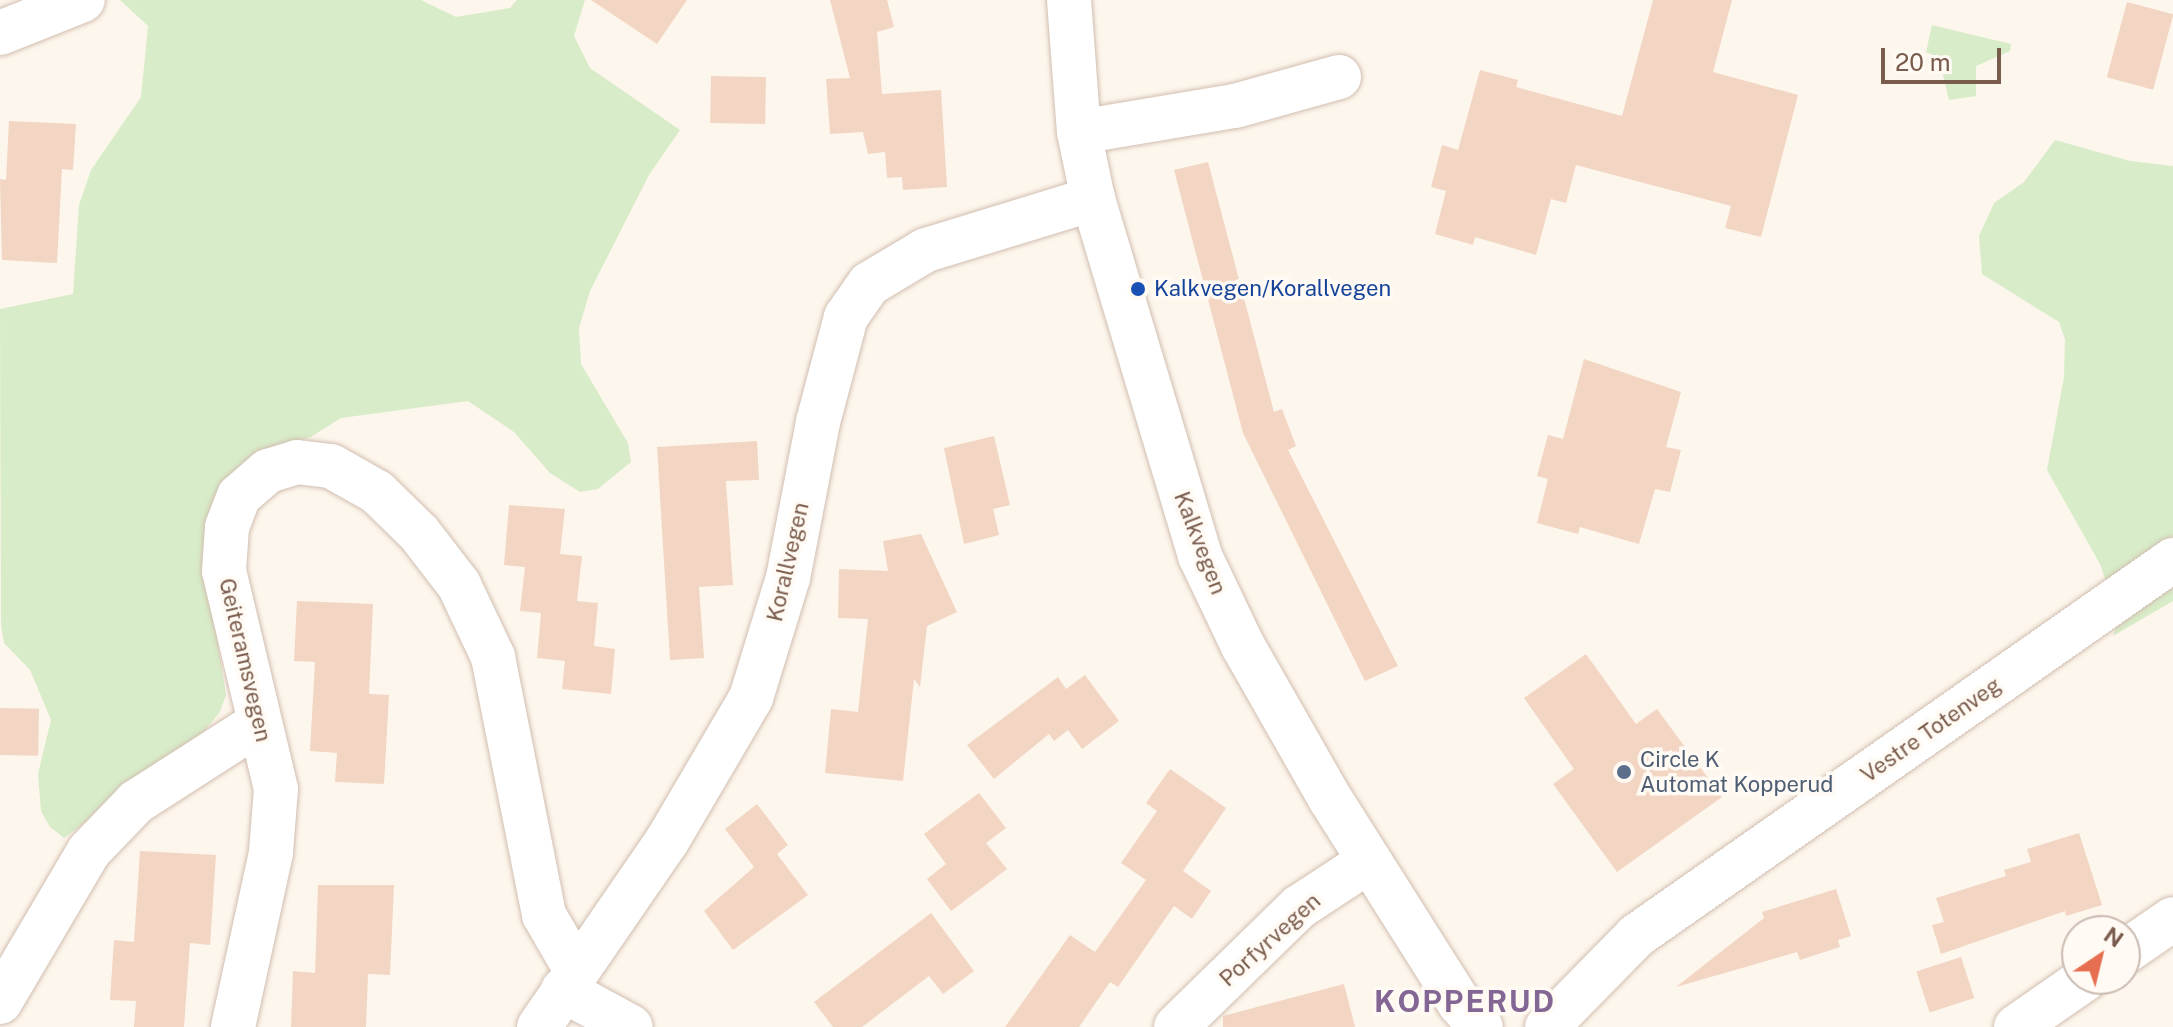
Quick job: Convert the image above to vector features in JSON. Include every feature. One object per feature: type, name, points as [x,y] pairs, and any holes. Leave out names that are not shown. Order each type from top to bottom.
[{"type":"street","points":[[0,33],[83,0]]},
{"type":"street","name":"Kalkvegen","points":[[1069,0],[1079,132],[1093,199],[1200,556],[1243,646],[1369,861],[1460,1004],[1481,1027]]},
{"type":"street","points":[[1079,132],[1235,106],[1339,77]]},
{"type":"street","name":"Korallvegen","points":[[539,1027],[667,841],[751,698],[788,578],[818,422],[846,317],[869,284],[926,250],[1093,199]]},
{"type":"street","name":"Geiteramsvegen","points":[[233,1027],[271,852],[276,789],[224,571],[227,527],[239,496],[268,471],[297,462],[331,466],[377,492],[419,533],[459,585],[493,657],[544,915],[570,980]]},
{"type":"street","name":"Vestre Totenveg","points":[[1547,1027],[1636,936],[2173,560]]},
{"type":"street","points":[[0,1002],[89,851],[136,802],[259,723]]},
{"type":"street","name":"Porfyrvegen","points":[[1176,1027],[1299,907],[1369,861]]},
{"type":"street","points":[[2141,941],[2173,919]]},
{"type":"street","points":[[570,980],[631,1027]]},
{"type":"street","points":[[2016,1027],[2062,995]]},
{"type":"green space","points":[[120,0],[421,0],[456,17],[510,8],[517,0],[585,0],[574,36],[590,68],[680,130],[649,175],[590,291],[579,328],[581,364],[628,443],[631,462],[598,489],[580,492],[550,473],[514,432],[468,401],[341,418],[311,437],[259,454],[206,567],[226,695],[220,712],[197,740],[64,838],[50,827],[41,811],[38,774],[51,720],[30,670],[4,643],[1,625],[0,309],[73,294],[79,205],[91,170],[141,97],[148,26]]},
{"type":"green space","points":[[1932,25],[2011,44],[2010,51],[1976,66],[1976,96],[1949,100],[1939,58],[1926,52]]},
{"type":"green space","points":[[2055,140],[2130,161],[2173,166],[2173,601],[2113,636],[2118,618],[2100,564],[2047,470],[2064,377],[2065,339],[2059,322],[1982,274],[1979,236],[1994,203],[2024,182]]},
{"type":"building","points":[[591,0],[687,0],[657,44]]},
{"type":"building","points":[[830,0],[887,0],[894,27],[877,32],[882,94],[941,90],[947,187],[903,190],[902,177],[887,178],[885,152],[868,154],[863,132],[830,134],[826,79],[850,78]]},
{"type":"building","points":[[1653,0],[1732,0],[1713,72],[1798,95],[1761,237],[1725,228],[1731,206],[1576,165],[1566,203],[1551,199],[1536,255],[1475,237],[1473,245],[1435,234],[1446,191],[1431,187],[1442,145],[1458,150],[1480,70],[1518,80],[1516,87],[1622,116]]},
{"type":"building","points":[[2127,2],[2173,14],[2153,90],[2107,77]]},
{"type":"building","points":[[711,76],[766,77],[765,124],[710,123]]},
{"type":"building","points":[[9,121],[76,124],[73,170],[62,169],[57,263],[2,260],[0,179],[6,180]]},
{"type":"building","points":[[1208,162],[1274,412],[1282,409],[1296,446],[1288,450],[1398,666],[1365,681],[1243,433],[1174,170]]},
{"type":"building","points":[[1584,359],[1681,392],[1666,447],[1681,450],[1670,492],[1655,489],[1639,544],[1580,527],[1578,534],[1537,523],[1548,479],[1537,476],[1548,435],[1563,439]]},
{"type":"building","points":[[994,436],[1010,505],[993,509],[999,535],[964,544],[944,448]]},
{"type":"building","points":[[757,441],[759,480],[726,481],[733,585],[699,587],[704,658],[670,660],[657,447]]},
{"type":"building","points":[[509,505],[565,509],[560,554],[582,556],[577,601],[598,603],[594,646],[615,649],[611,694],[562,689],[565,661],[537,658],[541,613],[520,611],[525,567],[504,565]]},
{"type":"building","points":[[921,534],[957,612],[927,626],[920,687],[914,679],[903,781],[825,773],[831,709],[858,712],[868,619],[838,618],[839,569],[888,571],[883,541]]},
{"type":"building","points":[[297,601],[373,604],[369,694],[389,695],[384,784],[335,782],[337,753],[310,751],[315,662],[294,661]]},
{"type":"building","points":[[1586,654],[1636,724],[1657,709],[1722,797],[1617,872],[1553,784],[1574,769],[1524,698]]},
{"type":"building","points":[[1085,675],[1119,721],[1082,749],[1068,730],[1054,741],[1049,734],[994,779],[967,745],[1058,677],[1066,689]]},
{"type":"building","points":[[0,708],[39,709],[38,756],[0,755]]},
{"type":"building","points":[[1170,769],[1226,808],[1183,871],[1211,891],[1192,919],[1174,906],[1118,987],[1110,982],[1079,1027],[1005,1027],[1070,935],[1095,952],[1146,880],[1121,863],[1157,811],[1146,803]]},
{"type":"building","points":[[979,793],[1006,828],[986,843],[1007,869],[951,911],[927,879],[946,864],[924,834]]},
{"type":"building","points":[[757,804],[788,845],[777,854],[808,895],[733,950],[704,911],[754,867],[725,829]]},
{"type":"building","points":[[2079,833],[2102,905],[2069,915],[2065,911],[1941,954],[1932,925],[1944,922],[1936,898],[2006,876],[2004,870],[2031,862],[2027,849]]},
{"type":"building","points":[[140,851],[216,855],[210,945],[190,943],[184,1027],[134,1027],[136,1001],[110,1000],[114,940],[134,942]]},
{"type":"building","points":[[318,885],[394,885],[390,975],[368,974],[366,1027],[291,1027],[293,971],[315,973]]},
{"type":"building","points":[[1836,889],[1851,936],[1838,940],[1840,947],[1800,960],[1797,952],[1676,987],[1764,918],[1762,912]]},
{"type":"building","points":[[931,913],[974,971],[943,994],[929,976],[862,1027],[833,1027],[814,1002]]},
{"type":"building","points":[[1961,957],[1974,998],[1930,1012],[1916,972]]},
{"type":"building","points":[[1344,984],[1355,1027],[1223,1027],[1223,1016]]},
{"type":"place","name":"Kalkvegen/Korallvegen","points":[[1138,289]]},
{"type":"place","name":"Circle K Automat Kopperud","points":[[1624,772]]},
{"type":"district","name":"KOPPERUD","points":[[1465,1001]]}]
